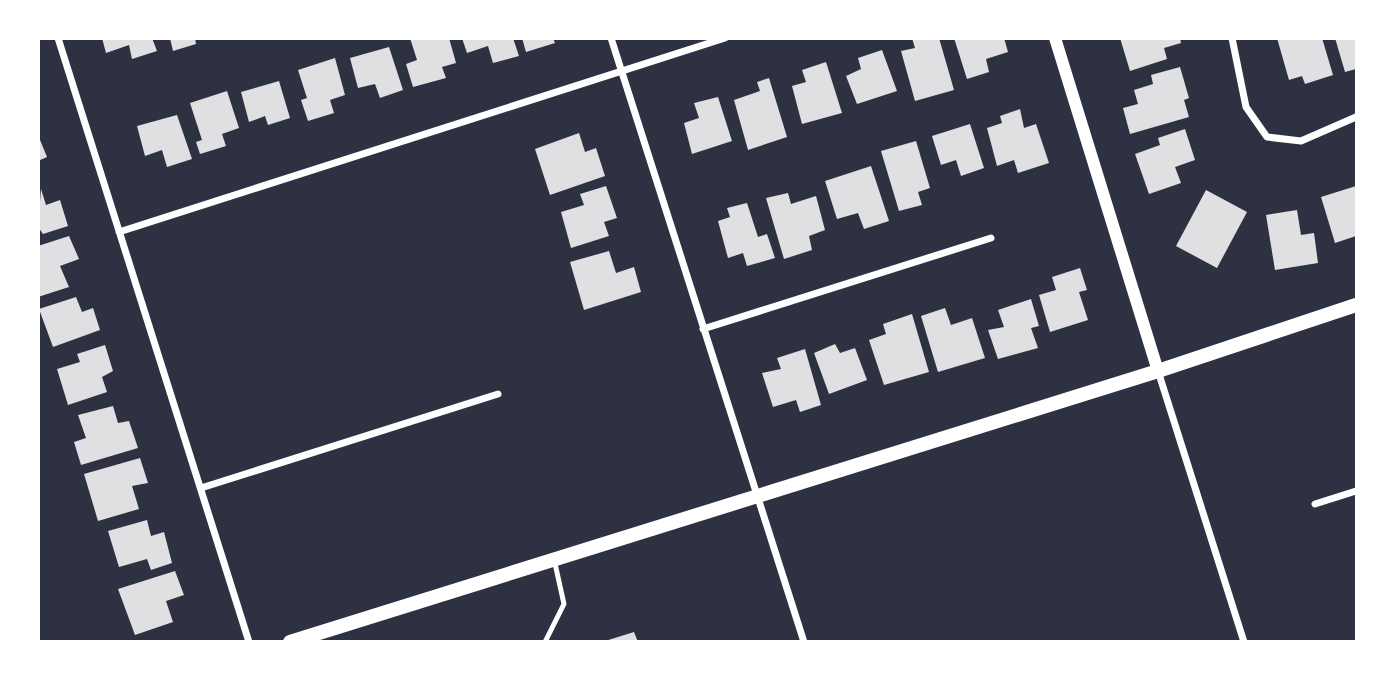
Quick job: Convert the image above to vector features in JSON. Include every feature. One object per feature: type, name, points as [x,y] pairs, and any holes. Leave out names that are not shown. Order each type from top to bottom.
[{"type":"main road","points":[[290,642],[756,494],[1158,371],[1356,305]]},
{"type":"street","points":[[58,38],[249,642]]},
{"type":"street","points":[[611,38],[804,642]]},
{"type":"street","points":[[119,232],[725,38]]},
{"type":"street","points":[[1055,38],[1244,642]]},
{"type":"street","points":[[1232,38],[1246,107],[1267,137],[1301,141],[1356,117]]},
{"type":"street","points":[[703,329],[991,238]]},
{"type":"street","points":[[201,488],[498,394]]},
{"type":"street","points":[[1315,503],[1356,491]]},
{"type":"lane","points":[[545,642],[564,604],[554,558]]},
{"type":"building","points":[[102,38],[152,38],[157,51],[132,59],[129,45],[106,53]]},
{"type":"building","points":[[170,38],[195,38],[196,44],[173,51]]},
{"type":"building","points":[[410,38],[449,38],[456,63],[442,67],[446,78],[413,87],[406,64],[417,60]]},
{"type":"building","points":[[462,38],[513,38],[519,56],[493,63],[488,46],[467,53]]},
{"type":"building","points":[[522,38],[553,38],[555,43],[526,52]]},
{"type":"building","points":[[912,38],[939,38],[954,90],[915,101],[901,51],[915,48]]},
{"type":"building","points":[[954,38],[1004,38],[1008,52],[986,59],[989,72],[967,79]]},
{"type":"building","points":[[1120,38],[1180,38],[1181,43],[1164,48],[1167,59],[1130,71]]},
{"type":"building","points":[[1277,38],[1322,38],[1333,75],[1305,84],[1302,76],[1289,80]]},
{"type":"building","points":[[1335,38],[1356,38],[1356,69],[1345,72]]},
{"type":"building","points":[[389,47],[403,90],[380,98],[375,84],[358,88],[350,58]]},
{"type":"building","points":[[882,50],[897,91],[857,104],[846,76],[861,69],[858,58]]},
{"type":"building","points":[[335,58],[345,95],[330,100],[334,113],[308,121],[301,100],[307,98],[298,70]]},
{"type":"building","points":[[826,62],[842,113],[802,124],[792,86],[806,82],[802,70]]},
{"type":"building","points":[[1180,67],[1189,98],[1184,100],[1189,117],[1130,134],[1123,108],[1138,104],[1134,90],[1153,84],[1151,75]]},
{"type":"building","points":[[769,78],[787,137],[748,150],[734,100],[760,91],[757,82]]},
{"type":"building","points":[[279,81],[290,118],[268,125],[265,116],[249,122],[241,92]]},
{"type":"building","points":[[227,91],[239,128],[222,134],[226,146],[200,154],[196,142],[202,140],[190,103]]},
{"type":"building","points":[[718,97],[732,141],[692,154],[684,123],[699,118],[694,103]]},
{"type":"building","points":[[1020,109],[1024,128],[1036,124],[1049,163],[1018,173],[1014,160],[997,166],[987,128],[1002,123],[1000,116]]},
{"type":"building","points":[[177,115],[192,159],[167,167],[162,150],[145,156],[137,126]]},
{"type":"building","points":[[970,124],[984,168],[961,176],[956,160],[941,165],[932,136]]},
{"type":"building","points":[[1185,129],[1195,160],[1175,167],[1181,183],[1149,194],[1135,154],[1160,145],[1158,138]]},
{"type":"building","points":[[579,133],[585,152],[596,148],[605,176],[550,195],[535,149]]},
{"type":"building","points":[[38,135],[47,157],[38,161]]},
{"type":"building","points":[[916,141],[930,188],[918,192],[922,205],[899,211],[881,151]]},
{"type":"building","points":[[871,166],[889,221],[864,229],[858,213],[837,219],[825,181]]},
{"type":"building","points":[[606,186],[617,218],[604,222],[609,236],[571,248],[561,212],[584,205],[580,194]]},
{"type":"building","points":[[1356,186],[1356,236],[1335,243],[1321,197]]},
{"type":"building","points":[[41,189],[46,205],[60,200],[68,226],[43,234],[38,227]]},
{"type":"building","points":[[1206,190],[1247,212],[1217,268],[1176,246]]},
{"type":"building","points":[[788,193],[791,204],[816,196],[825,230],[809,236],[812,250],[784,259],[766,198]]},
{"type":"building","points":[[747,203],[758,237],[767,234],[775,258],[747,266],[743,253],[728,258],[718,221],[730,217],[727,208]]},
{"type":"building","points":[[1297,210],[1301,235],[1314,233],[1318,263],[1275,270],[1266,215]]},
{"type":"building","points":[[69,236],[79,259],[60,266],[69,287],[38,297],[38,246]]},
{"type":"building","points":[[609,251],[616,273],[634,267],[641,292],[584,310],[570,262]]},
{"type":"building","points":[[1080,268],[1087,290],[1079,292],[1088,320],[1050,332],[1039,295],[1056,290],[1052,277]]},
{"type":"building","points":[[76,297],[82,312],[93,308],[100,330],[53,347],[39,309]]},
{"type":"building","points":[[1031,299],[1039,326],[1031,328],[1038,348],[998,359],[988,330],[1004,327],[998,310]]},
{"type":"building","points":[[945,308],[951,325],[972,318],[985,358],[938,372],[921,316]]},
{"type":"building","points":[[912,314],[929,372],[884,385],[869,340],[886,334],[883,324]]},
{"type":"building","points":[[835,344],[840,353],[855,348],[867,380],[829,394],[814,353]]},
{"type":"building","points":[[105,345],[113,371],[102,377],[107,392],[68,405],[57,369],[80,362],[77,354]]},
{"type":"building","points":[[805,349],[821,405],[800,412],[796,400],[773,407],[762,373],[781,369],[777,358]]},
{"type":"building","points":[[113,406],[118,423],[129,421],[138,448],[81,465],[74,442],[86,438],[78,415]]},
{"type":"building","points":[[140,458],[148,483],[132,486],[139,509],[98,521],[84,474]]},
{"type":"building","points":[[147,520],[151,536],[164,532],[172,563],[151,570],[147,559],[119,567],[108,531]]},
{"type":"building","points":[[175,571],[184,595],[166,601],[173,622],[135,635],[118,589]]},
{"type":"building","points":[[634,632],[638,642],[605,642],[605,641]]}]
